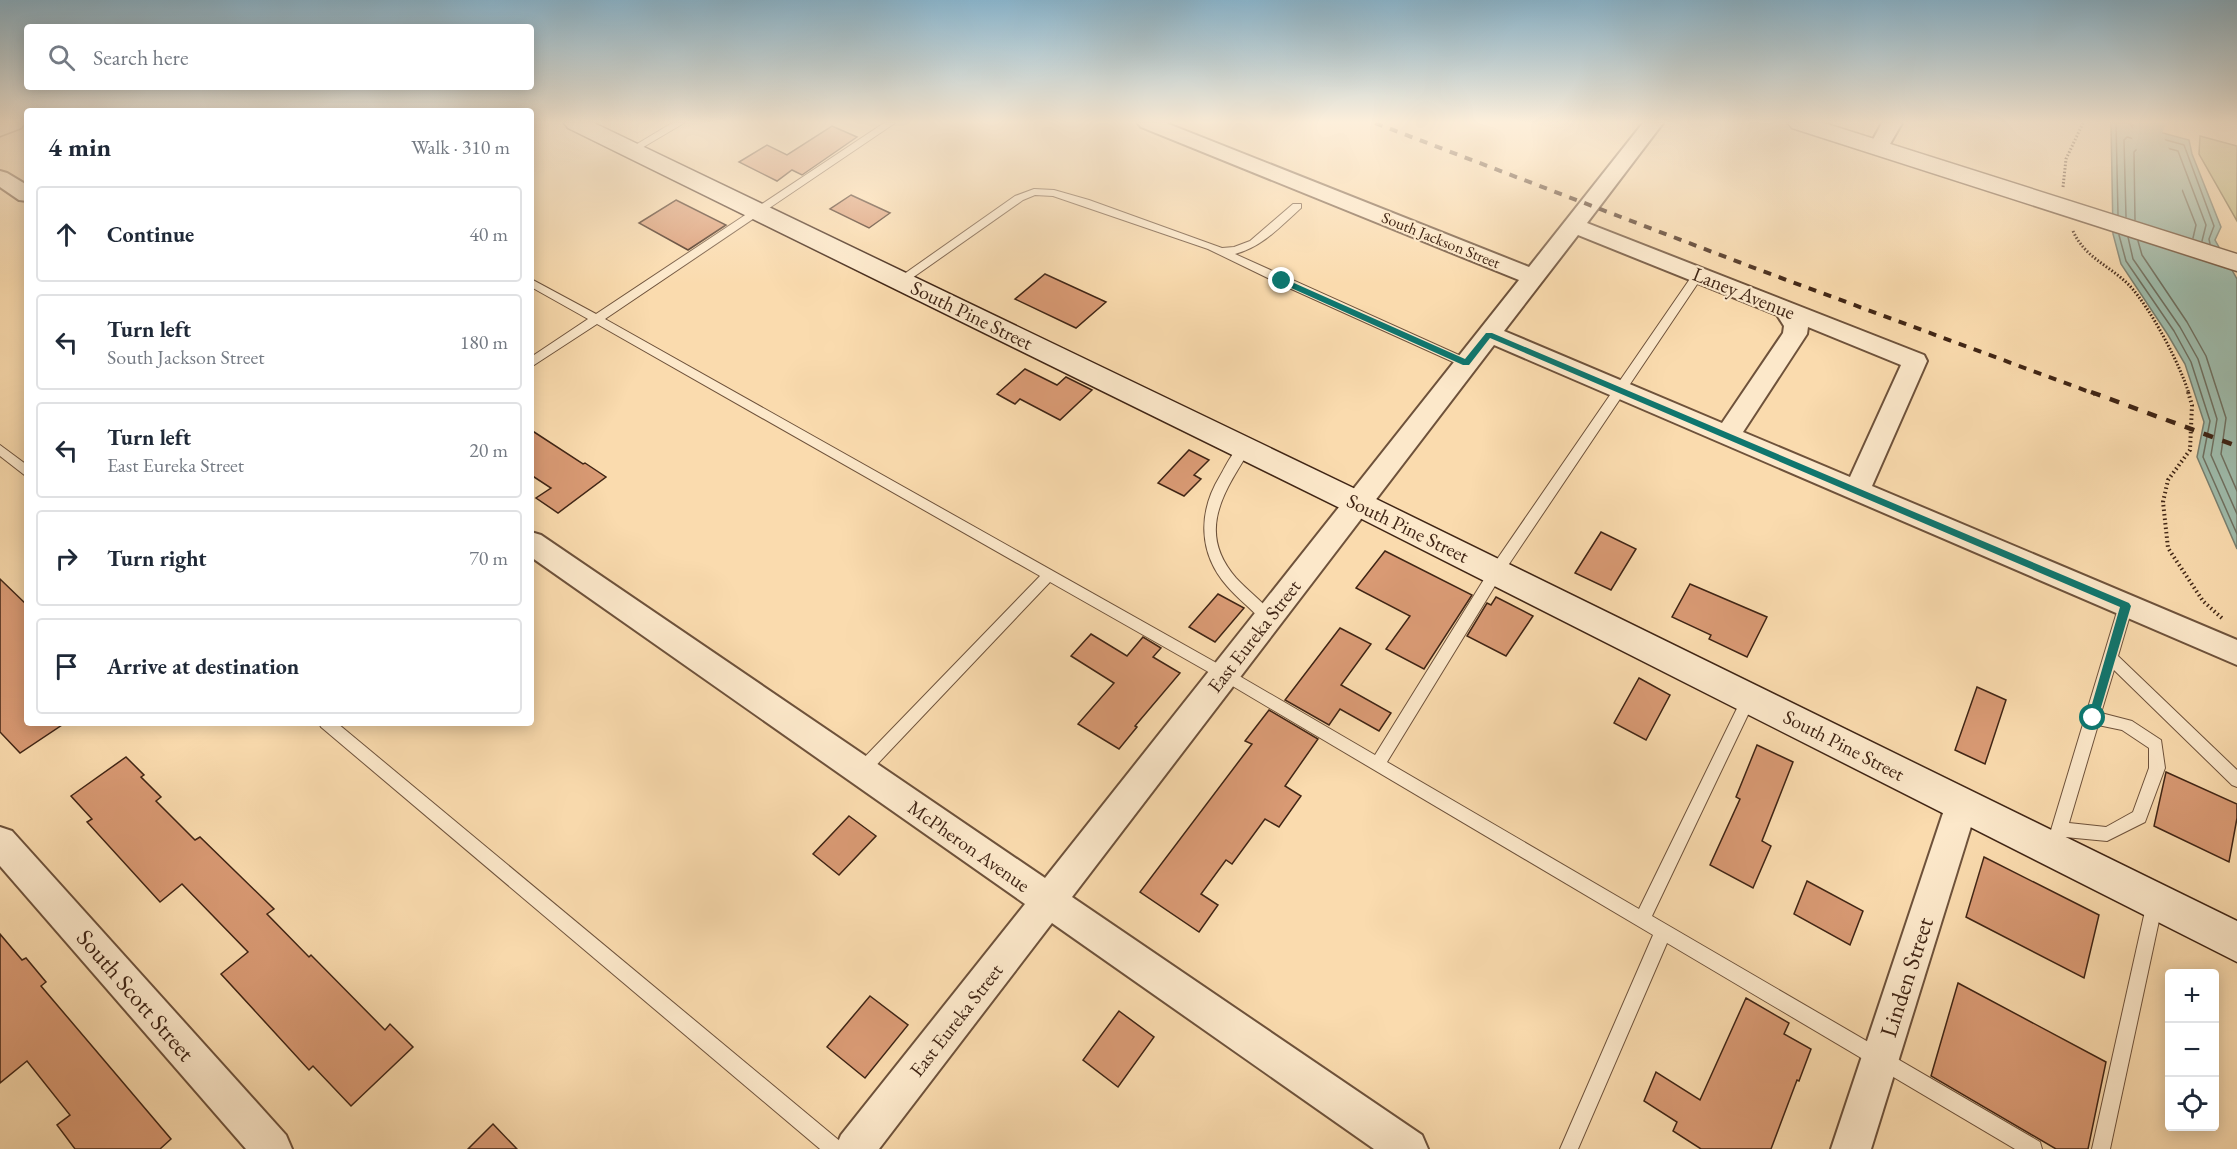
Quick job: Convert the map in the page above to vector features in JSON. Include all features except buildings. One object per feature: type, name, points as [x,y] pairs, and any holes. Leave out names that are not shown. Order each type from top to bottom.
[{"type":"main road","name":"South Pine Street","points":[[687,177],[1357,503],[1962,804],[2056,839],[2155,902],[2237,940]]},
{"type":"main road","points":[[1970,177],[2237,263]]},
{"type":"street","points":[[0,177],[24,193]]},
{"type":"street","name":"South Jackson Street","points":[[1282,177],[1533,277]]},
{"type":"street","name":"East Eureka Street","points":[[855,1149],[1611,177]]},
{"type":"street","name":"Laney Avenue","points":[[1573,225],[1915,361],[1857,490]]},
{"type":"street","points":[[1722,433],[1731,429],[1795,334],[1796,326],[1785,309]]},
{"type":"street","points":[[1489,334],[2237,653]]},
{"type":"street","name":"McPheron Avenue","points":[[534,545],[1408,1149]]},
{"type":"street","name":"Linden Street","points":[[1851,1149],[1962,804]]},
{"type":"street","name":"South Scott Street","points":[[0,842],[272,1149]]},
{"type":"lane","points":[[534,361],[809,177]]},
{"type":"lane","points":[[901,281],[1019,198],[1034,192],[1054,193],[1085,202],[1231,252],[1252,245],[1297,206]]},
{"type":"lane","points":[[1212,247],[1293,286],[1466,363]]},
{"type":"lane","points":[[1377,764],[1496,572],[1698,275]]},
{"type":"lane","points":[[534,284],[1224,674],[2033,1149]]},
{"type":"lane","points":[[1245,448],[1214,495],[1209,512],[1209,530],[1214,553],[1226,576],[1258,605],[1268,618]]},
{"type":"lane","points":[[0,449],[24,469]]},
{"type":"lane","points":[[861,771],[1049,575]]},
{"type":"lane","points":[[2093,718],[2117,721],[2134,727],[2156,745],[2157,768],[2139,817],[2107,834],[2056,839],[2126,606]]},
{"type":"lane","points":[[2111,658],[2237,780]]},
{"type":"lane","points":[[1641,919],[1749,698]]},
{"type":"lane","points":[[330,726],[834,1149]]},
{"type":"lane","points":[[2101,1149],[2155,902]]},
{"type":"lane","points":[[1569,1149],[1663,932]]},
{"type":"path","points":[[2062,190],[2064,177]]},
{"type":"path","points":[[2070,226],[2080,246],[2129,285],[2161,332],[2186,385],[2192,405],[2190,450],[2168,480],[2163,502],[2168,548],[2202,601],[2228,624]]},
{"type":"shaded area","points":[[2212,177],[2237,177],[2237,221]]},
{"type":"water","points":[[2112,177],[2201,177],[2221,227],[2215,240],[2237,279],[2237,549],[2197,457],[2204,422],[2185,364],[2121,264],[2113,234]]},
{"type":"waterway","points":[[2164,177],[2168,186]]},
{"type":"railway","points":[[1515,177],[2095,394]]},
{"type":"railway","points":[[2091,392],[2237,446]]},
{"type":"route","points":[[1282,281],[1466,363],[1489,334],[2126,606],[2093,718]]}]
